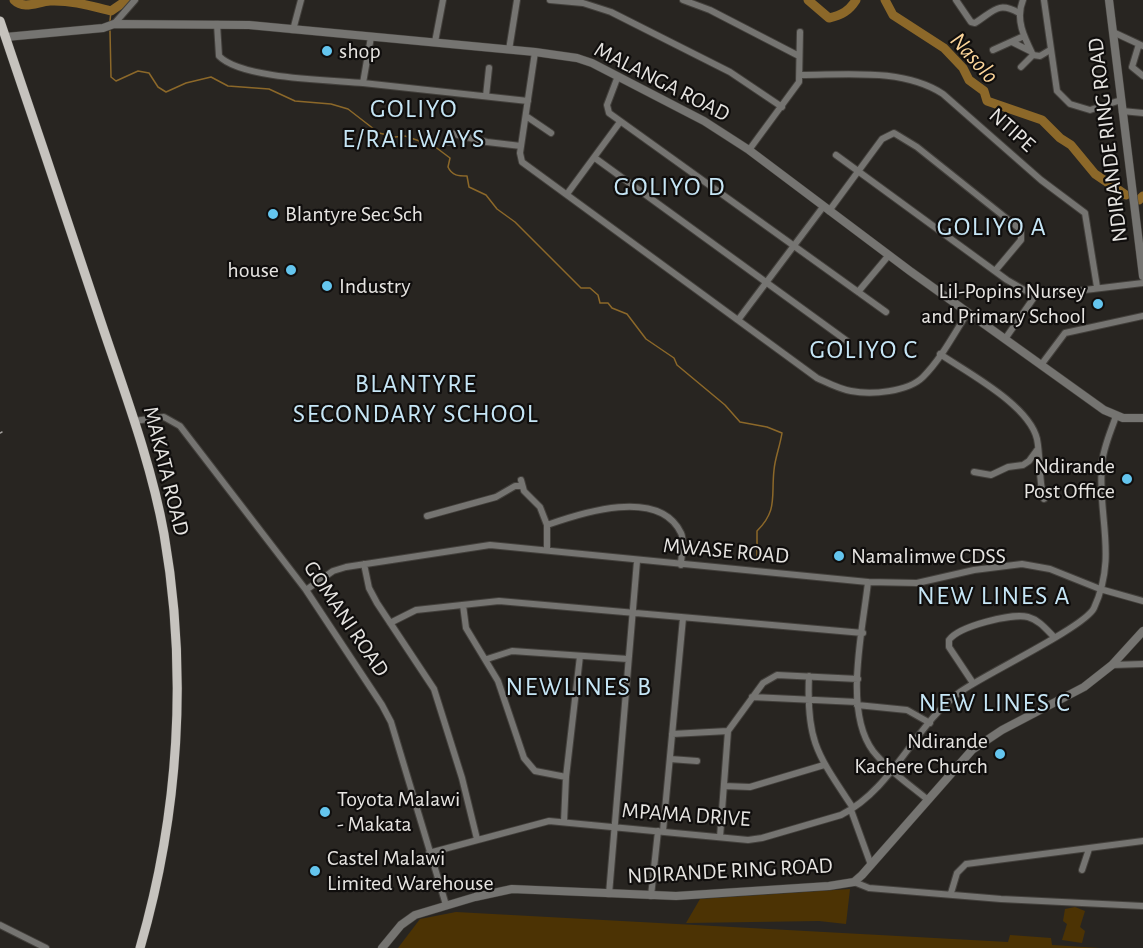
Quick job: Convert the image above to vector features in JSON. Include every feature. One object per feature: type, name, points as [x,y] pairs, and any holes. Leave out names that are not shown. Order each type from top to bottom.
[{"type":"main road","name":"MAKATA ROAD","points":[[0,21],[5,42],[134,421],[163,531],[169,568],[177,699],[172,787],[165,840],[140,948]]},
{"type":"street","points":[[114,24],[135,0]]},
{"type":"street","points":[[293,30],[301,0]]},
{"type":"street","points":[[435,42],[443,0]]},
{"type":"street","points":[[509,50],[517,0]]},
{"type":"street","points":[[550,0],[601,8],[730,72],[782,106]]},
{"type":"street","points":[[683,0],[710,10],[799,56]]},
{"type":"street","points":[[956,0],[964,14],[975,23],[1000,6],[1006,6],[1019,13]]},
{"type":"street","points":[[1023,0],[1019,13],[1024,36],[1035,54]]},
{"type":"street","points":[[1044,0],[1056,88],[1072,106],[1090,110],[1121,100]]},
{"type":"street","name":"NDIRANDE RING ROAD","points":[[1109,0],[1143,276]]},
{"type":"street","name":"MALANGA ROAD","points":[[5,42],[103,28],[114,24],[218,24],[435,42],[577,58],[618,76],[704,121],[749,150],[889,255],[1116,416],[1143,418]]},
{"type":"street","points":[[218,24],[219,56],[228,62],[273,74],[528,101]]},
{"type":"street","points":[[749,150],[796,88],[801,75],[800,32]]},
{"type":"street","points":[[1113,32],[1141,45],[1132,67],[1143,76]]},
{"type":"street","points":[[993,50],[1024,36]]},
{"type":"street","points":[[363,83],[371,37]]},
{"type":"street","points":[[1012,42],[1052,62]]},
{"type":"street","points":[[1022,66],[1035,54],[1050,50]]},
{"type":"street","points":[[535,52],[522,146],[522,162],[817,378],[851,391],[889,390],[914,384],[940,354],[968,312]]},
{"type":"street","points":[[486,96],[489,68]]},
{"type":"street","name":"NTIPE","points":[[801,75],[902,78],[924,83],[943,94],[1041,180],[1085,213],[1097,287]]},
{"type":"street","points":[[618,76],[607,108],[609,113],[886,312]]},
{"type":"street","points":[[1122,111],[1143,114]]},
{"type":"street","points":[[526,116],[551,133]]},
{"type":"street","points":[[567,194],[620,122]]},
{"type":"street","points":[[448,142],[450,133],[487,142],[522,146]]},
{"type":"street","points":[[738,320],[794,245],[888,134],[899,135],[917,147],[1021,230],[1021,240],[995,271]]},
{"type":"street","points":[[836,155],[995,271],[1035,296],[1143,283]]},
{"type":"street","points":[[595,158],[847,341]]},
{"type":"street","points":[[858,292],[889,255]]},
{"type":"street","points":[[1005,339],[1035,296]]},
{"type":"street","points":[[1041,365],[1065,333],[1143,316]]},
{"type":"street","points":[[940,354],[1016,408],[1032,427],[1037,438],[1044,499]]},
{"type":"street","name":"MPAMA DRIVE","points":[[429,853],[537,823],[564,822],[720,837],[762,838],[852,809],[872,793],[951,700],[973,683],[1089,616],[1100,589],[1107,550],[1102,465],[1116,416]]},
{"type":"street","name":"GOMANI ROAD","points":[[134,421],[164,417],[180,426],[306,590],[388,714],[446,905]]},
{"type":"street","points":[[974,472],[992,475],[1008,467],[1023,465],[1038,450]]},
{"type":"street","points":[[427,516],[496,497],[521,483],[540,507],[547,525],[547,549]]},
{"type":"street","points":[[547,525],[616,507],[644,507],[670,520],[680,530],[682,535],[681,565]]},
{"type":"street","name":"MWASE ROAD","points":[[306,590],[333,571],[364,564],[490,545],[868,582],[917,583],[974,570],[1022,564],[1050,569],[1100,589],[1143,601]]},
{"type":"street","points":[[609,894],[638,561]]},
{"type":"street","points":[[364,564],[369,588],[434,689],[462,778],[477,839]]},
{"type":"street","points":[[868,582],[858,679],[857,704],[860,722],[867,741],[892,769],[928,801]]},
{"type":"street","points":[[390,623],[416,610],[499,601],[863,633]]},
{"type":"street","points":[[463,605],[466,628],[487,659],[498,681],[524,758],[535,771],[566,777]]},
{"type":"street","points":[[973,683],[949,647],[949,640],[952,636],[979,625],[1026,616],[1037,621],[1054,637]]},
{"type":"street","points":[[651,896],[670,759],[683,618]]},
{"type":"street","name":"NDIRANDE RING ROAD","points":[[382,948],[410,918],[446,905],[512,889],[543,888],[651,896],[785,889],[854,882],[959,764],[988,738],[1080,690],[1112,665],[1143,631]]},
{"type":"street","points":[[487,659],[512,651],[628,659]]},
{"type":"street","points":[[564,822],[566,777],[580,656]]},
{"type":"street","points":[[1112,665],[1143,664]]},
{"type":"street","points":[[720,837],[728,731],[763,683],[774,676],[858,679]]},
{"type":"street","points":[[809,676],[810,728],[824,765],[852,809],[871,865]]},
{"type":"street","points":[[752,698],[808,699],[912,711],[930,723]]},
{"type":"street","points":[[672,734],[728,731]]},
{"type":"street","points":[[670,759],[697,761]]},
{"type":"street","points":[[724,786],[750,787],[770,783],[824,765]]},
{"type":"street","points":[[951,893],[957,873],[966,864],[1143,842]]},
{"type":"street","points":[[1082,870],[1089,849]]},
{"type":"street","points":[[854,882],[869,888],[951,893],[1001,899],[1143,906]]},
{"type":"street","points":[[0,925],[46,948]]},
{"type":"shaded area","points":[[850,889],[846,924],[819,921],[686,923],[700,899]]},
{"type":"shaded area","points":[[1075,907],[1085,911],[1080,927],[1085,931],[1082,943],[1062,940],[1067,924],[1063,921],[1065,909]]},
{"type":"shaded area","points":[[456,912],[1008,942],[1010,935],[1051,938],[1052,945],[1100,948],[398,948],[420,919]]},
{"type":"waterway","name":"Nasolo","points":[[14,0],[22,5],[66,1],[111,11],[127,0]]},
{"type":"waterway","name":"Nasolo","points":[[808,0],[829,18],[845,12],[856,0]]},
{"type":"waterway","name":"Nasolo","points":[[885,0],[893,15],[944,48],[963,68],[969,80],[984,91],[987,101],[1042,120],[1060,138],[1071,145],[1095,174],[1126,195]]},
{"type":"waterway","points":[[110,21],[111,11]]},
{"type":"waterway","points":[[110,31],[111,77],[116,81],[138,71],[149,73],[158,87],[166,92],[186,83],[211,77],[228,86],[269,89],[295,101],[331,104],[348,109],[379,133],[395,137],[405,136],[434,146],[450,158],[448,167],[454,174],[467,176],[469,187],[486,195],[497,209],[515,222],[581,288],[590,288],[598,295],[600,303],[608,303],[612,308],[627,314],[646,339],[674,358],[677,365],[725,405],[740,422],[767,427],[782,433],[775,465],[771,510],[757,531],[757,560]]},
{"type":"waterway","name":"Nasolo","points":[[1139,200],[1143,196]]},
{"type":"place","name":"shop","points":[[327,51]]},
{"type":"place","name":"Blantyre Sec Sch","points":[[273,214]]},
{"type":"place","name":"house","points":[[291,270]]},
{"type":"place","name":"Industry","points":[[327,286]]},
{"type":"place","name":"Lil-Popins Nursey and Primary School","points":[[1098,304]]},
{"type":"place","name":"Ndirande Post Office","points":[[1127,479]]},
{"type":"place","name":"Namalimwe CDSS","points":[[839,556]]},
{"type":"place","name":"Ndirande Kachere Church","points":[[1000,754]]},
{"type":"place","name":"Toyota Malawi - Makata","points":[[325,812]]},
{"type":"place","name":"Castel Malawi Limited Warehouse","points":[[315,871]]},
{"type":"district","name":"GOLIYO E/RAILWAYS","points":[[414,124]]},
{"type":"district","name":"GOLIYO D","points":[[670,187]]},
{"type":"district","name":"GOLIYO A","points":[[992,227]]},
{"type":"district","name":"GOLIYO C","points":[[864,350]]},
{"type":"district","name":"BLANTYRE SECONDARY SCHOOL","points":[[416,399]]},
{"type":"district","name":"NEW LINES A","points":[[994,596]]},
{"type":"district","name":"NEWLINES B","points":[[579,687]]},
{"type":"district","name":"NEW LINES C","points":[[995,703]]}]
